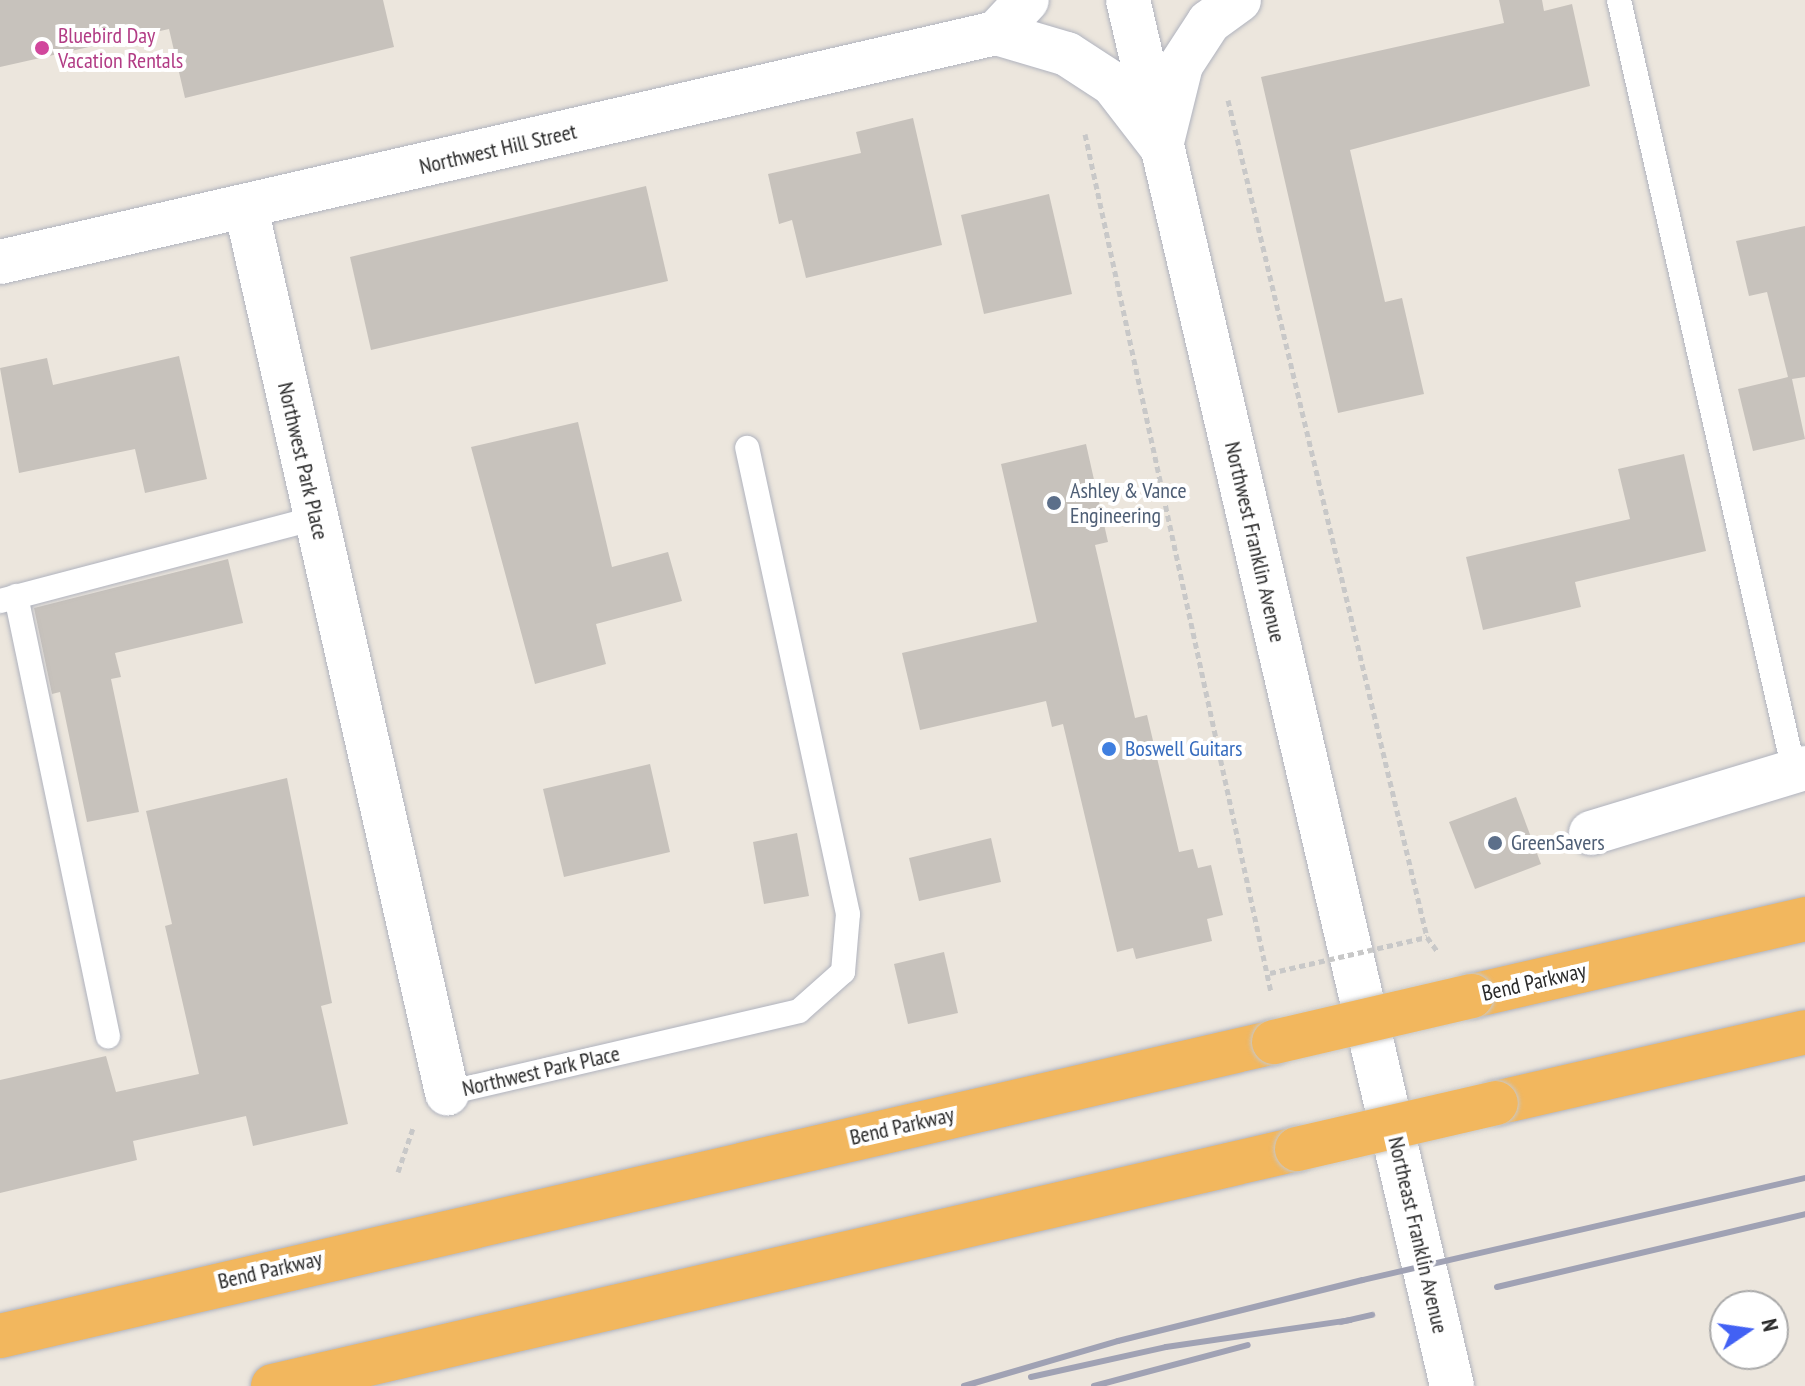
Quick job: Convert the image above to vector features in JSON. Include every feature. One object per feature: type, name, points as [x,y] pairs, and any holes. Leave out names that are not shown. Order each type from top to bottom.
[{"type":"highway","name":"Bend Parkway","points":[[0,1336],[1805,919]]},
{"type":"highway","points":[[273,1386],[1805,1032]]},
{"type":"street","points":[[996,33],[1027,0]]},
{"type":"street","name":"Northwest Franklin Avenue","points":[[1128,0],[1383,1083]]},
{"type":"street","points":[[1161,146],[1181,65],[1209,22],[1239,0]]},
{"type":"street","name":"Northwest Hill Street","points":[[0,262],[246,208],[996,33],[1067,54],[1113,84],[1161,146]]},
{"type":"street","name":"Northwest Park Place","points":[[246,208],[447,1093]]},
{"type":"street","points":[[1591,833],[1800,769]]},
{"type":"street","name":"Northeast Franklin Avenue","points":[[1383,1083],[1452,1386]]},
{"type":"lane","points":[[1619,0],[1800,769]]},
{"type":"lane","name":"Northwest Park Place","points":[[447,1093],[799,1011],[843,972],[848,914],[747,448]]},
{"type":"lane","points":[[108,1037],[8,598],[316,518]]},
{"type":"path","points":[[1227,98],[1427,937],[1472,996]]},
{"type":"path","points":[[1084,131],[1270,973],[1274,1042]]},
{"type":"path","points":[[1270,973],[1427,937]]},
{"type":"building","points":[[0,0],[383,0],[394,47],[185,98],[169,29],[0,67]]},
{"type":"building","points":[[1499,0],[1542,0],[1544,11],[1572,4],[1590,86],[1350,150],[1385,302],[1402,298],[1424,394],[1338,413],[1261,77],[1504,23]]},
{"type":"building","points":[[913,118],[942,245],[806,278],[792,220],[779,224],[768,174],[861,153],[856,132]]},
{"type":"building","points":[[646,186],[668,281],[371,350],[350,257]]},
{"type":"building","points":[[1049,194],[1072,294],[984,314],[961,215]]},
{"type":"building","points":[[1805,226],[1805,377],[1792,379],[1805,439],[1753,451],[1738,389],[1788,377],[1767,292],[1749,296],[1736,241]]},
{"type":"building","points":[[179,356],[207,479],[145,493],[135,449],[19,473],[0,368],[47,358],[53,385]]},
{"type":"building","points":[[578,422],[612,567],[668,552],[682,601],[596,624],[606,664],[535,684],[471,447]]},
{"type":"building","points":[[1086,444],[1108,542],[1095,545],[1135,718],[1147,715],[1179,852],[1193,849],[1198,868],[1211,865],[1223,915],[1207,919],[1212,941],[1136,959],[1133,948],[1117,952],[1063,724],[1052,727],[1046,701],[920,730],[902,653],[1037,622],[1001,464]]},
{"type":"building","points":[[1684,454],[1706,551],[1575,582],[1581,607],[1483,630],[1466,557],[1630,519],[1618,469]]},
{"type":"building","points":[[228,559],[243,623],[115,653],[121,677],[111,679],[139,812],[87,822],[60,692],[52,694],[34,608]]},
{"type":"building","points":[[650,764],[670,852],[564,877],[543,789]]},
{"type":"building","points":[[287,778],[332,1003],[321,1006],[348,1124],[253,1146],[246,1116],[133,1141],[137,1160],[0,1193],[0,1080],[106,1056],[116,1092],[199,1074],[165,926],[172,924],[146,811]]},
{"type":"building","name":"GreenSavers","points":[[1516,797],[1541,864],[1475,889],[1449,822]]},
{"type":"building","points":[[797,833],[809,896],[764,904],[753,842]]},
{"type":"building","points":[[991,838],[1001,882],[919,901],[909,858]]},
{"type":"building","points":[[944,952],[958,1013],[908,1024],[894,964]]},
{"type":"railway","points":[[964,1386],[1118,1341],[1363,1280],[1805,1178]]},
{"type":"railway","points":[[1497,1287],[1805,1214]]},
{"type":"railway","points":[[1341,1322],[1372,1315]]},
{"type":"railway","points":[[1031,1377],[1166,1347],[1350,1320]]},
{"type":"railway","points":[[1094,1386],[1248,1345]]},
{"type":"place","name":"Bluebird Day Vacation Rentals","points":[[42,48]]},
{"type":"place","name":"Ashley & Vance Engineering","points":[[1054,503]]},
{"type":"place","name":"Boswell Guitars","points":[[1109,749]]},
{"type":"place","name":"GreenSavers","points":[[1495,843]]}]
